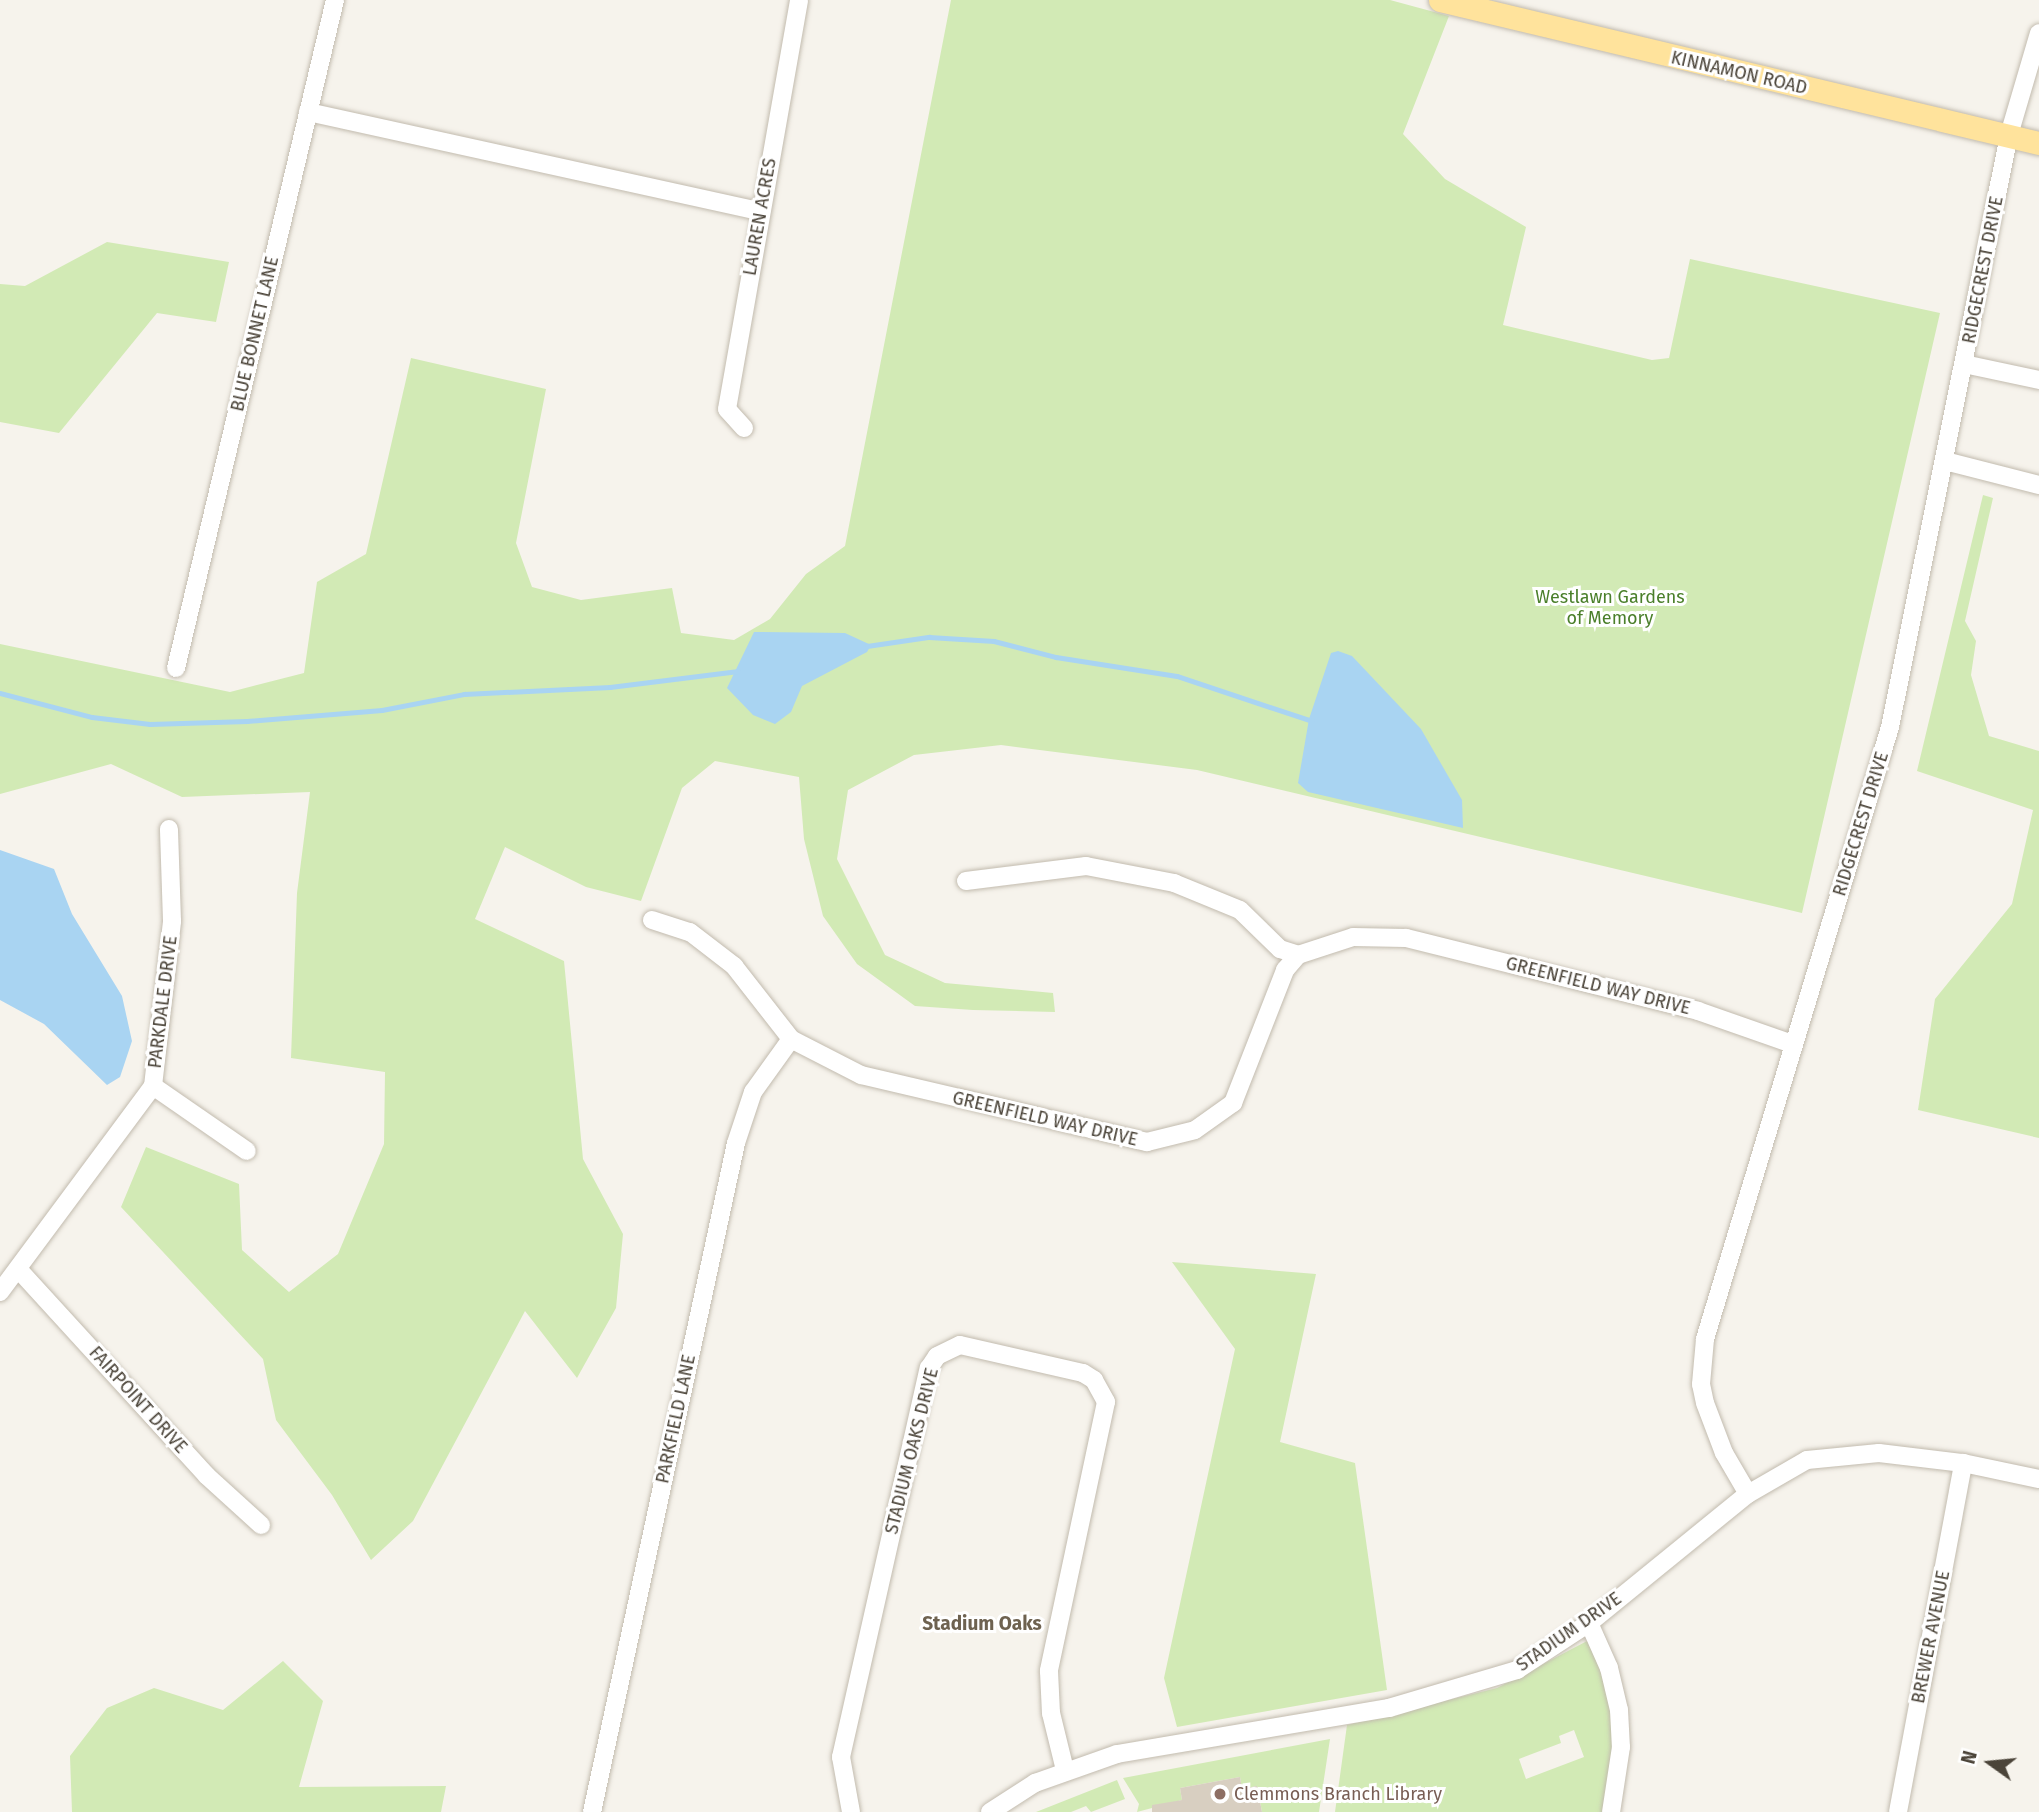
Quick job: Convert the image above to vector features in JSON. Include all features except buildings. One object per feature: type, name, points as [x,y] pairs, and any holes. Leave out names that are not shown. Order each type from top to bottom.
[{"type":"main road","name":"KINNAMON ROAD","points":[[1440,0],[2039,143]]},
{"type":"street","name":"BLUE BONNET LANE","points":[[176,668],[335,0]]},
{"type":"street","name":"LAUREN ACRES","points":[[744,428],[727,409],[799,0]]},
{"type":"street","name":"RIDGECREST DRIVE","points":[[1748,1494],[1716,1433],[1701,1384],[1701,1362],[1792,1044],[1890,727],[2009,135],[2039,33]]},
{"type":"street","points":[[308,112],[761,212]]},
{"type":"street","points":[[1964,364],[2039,380]]},
{"type":"street","points":[[1945,461],[2039,485]]},
{"type":"street","name":"PARKDALE DRIVE","points":[[0,1292],[19,1270],[153,1086],[172,921],[169,829]]},
{"type":"street","points":[[966,881],[1086,866],[1174,883],[1241,910],[1280,949],[1298,955]]},
{"type":"street","name":"GREENFIELD WAY DRIVE","points":[[652,920],[690,932],[734,966],[791,1039],[861,1075],[1147,1142],[1195,1130],[1233,1102],[1285,970],[1298,955],[1353,937],[1406,938],[1698,1011],[1792,1044]]},
{"type":"street","name":"PARKFIELD LANE","points":[[592,1812],[736,1143],[752,1092],[791,1039]]},
{"type":"street","points":[[153,1086],[247,1151]]},
{"type":"street","name":"FAIRPOINT DRIVE","points":[[19,1270],[207,1476],[261,1525]]},
{"type":"street","name":"STADIUM OAKS DRIVE","points":[[851,1812],[841,1757],[929,1368],[937,1356],[960,1345],[1083,1373],[1106,1402],[1049,1671],[1051,1713],[1065,1770]]},
{"type":"street","name":"STADIUM DRIVE","points":[[990,1812],[1065,1770],[1188,1739],[1438,1697],[1517,1670],[1589,1623],[1748,1494],[1807,1460],[1838,1453],[1963,1463],[2039,1479]]},
{"type":"street","name":"BREWER AVENUE","points":[[1898,1812],[1963,1463]]},
{"type":"street","points":[[1589,1623],[1609,1668],[1619,1710],[1621,1747],[1611,1812]]},
{"type":"green space","name":"Westlawn Gardens of Memory","points":[[951,0],[1390,0],[1449,16],[1403,134],[1445,179],[1526,227],[1503,325],[1652,360],[1669,358],[1690,259],[1940,313],[1802,913],[1197,770],[1001,745],[914,755],[848,790],[837,859],[885,955],[945,983],[1053,993],[1055,1012],[973,1010],[915,1006],[857,964],[823,916],[804,839],[799,777],[715,761],[682,788],[641,901],[586,887],[505,847],[475,919],[564,961],[583,1159],[623,1234],[616,1308],[577,1378],[525,1311],[413,1521],[371,1560],[332,1495],[276,1420],[263,1359],[121,1207],[146,1147],[239,1184],[242,1250],[289,1292],[338,1254],[384,1144],[385,1072],[291,1058],[297,893],[310,792],[182,797],[111,764],[0,794],[0,644],[230,692],[304,673],[317,582],[366,554],[411,358],[546,389],[516,543],[532,587],[581,600],[672,588],[681,633],[734,640],[770,619],[806,574],[845,546]]},
{"type":"green space","points":[[107,242],[229,262],[216,322],[157,313],[59,433],[0,422],[0,284],[25,286]]},
{"type":"green space","points":[[1983,495],[1993,498],[1965,621],[1976,641],[1971,675],[1989,736],[2039,751],[2039,1138],[1918,1110],[1935,999],[2012,904],[2033,810],[1917,771]]},
{"type":"green space","points":[[1172,1262],[1316,1274],[1280,1442],[1355,1463],[1387,1690],[1177,1727],[1164,1678],[1235,1349]]},
{"type":"green space","points":[[1589,1640],[1609,1696],[1615,1741],[1603,1812],[1335,1812],[1347,1725],[1497,1688]],"holes":[[[1574,1730],[1584,1757],[1526,1779],[1519,1759],[1561,1743],[1559,1736]]]},
{"type":"green space","points":[[283,1661],[323,1701],[299,1787],[446,1786],[441,1812],[72,1812],[70,1756],[107,1708],[154,1688],[223,1710]]},
{"type":"green space","points":[[1330,1739],[1319,1812],[1262,1812],[1257,1786],[1242,1789],[1240,1777],[1180,1788],[1182,1800],[1137,1812],[1139,1804],[1123,1778]]},
{"type":"green space","points":[[1117,1780],[1125,1799],[1091,1812],[1086,1806],[1071,1812],[1036,1812]]},
{"type":"water","points":[[754,632],[845,633],[871,645],[867,652],[802,686],[791,712],[775,724],[753,715],[727,688]]},
{"type":"water","points":[[1338,651],[1352,656],[1421,729],[1462,800],[1463,828],[1308,792],[1298,783],[1309,719],[1331,653]]},
{"type":"water","points":[[0,850],[54,869],[72,914],[122,996],[132,1041],[120,1077],[107,1085],[44,1024],[0,1000]]},
{"type":"waterway","points":[[867,646],[929,637],[994,641],[1056,657],[1177,676],[1312,721]]},
{"type":"waterway","points":[[0,693],[92,717],[150,724],[247,721],[382,710],[464,694],[610,687],[738,671]]},
{"type":"place","name":"Clemmons Branch Library","points":[[1220,1794]]},
{"type":"district","name":"Stadium Oaks","points":[[982,1624]]}]
